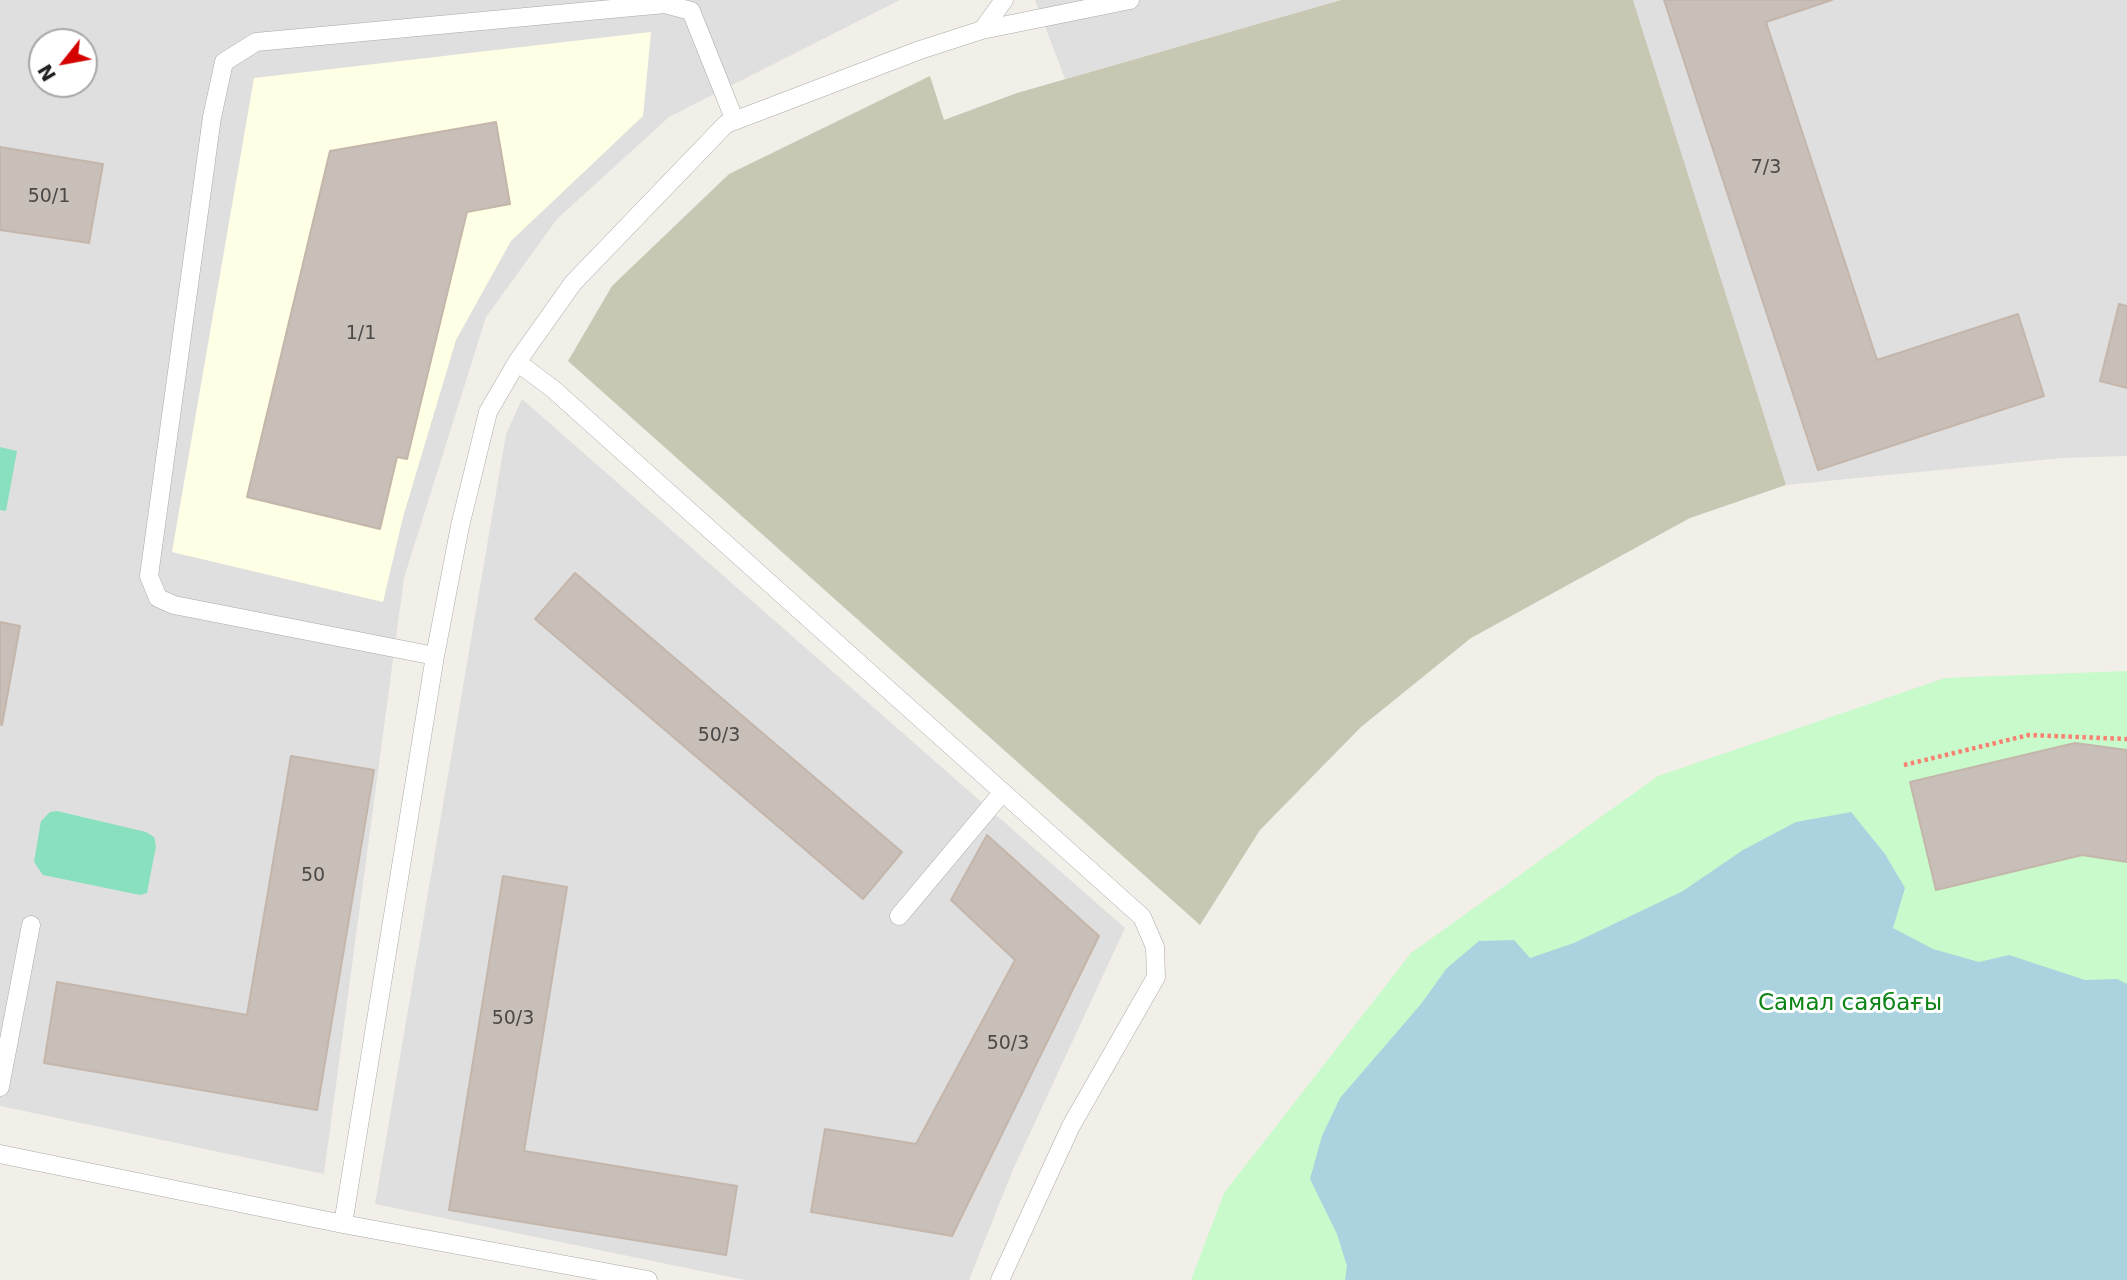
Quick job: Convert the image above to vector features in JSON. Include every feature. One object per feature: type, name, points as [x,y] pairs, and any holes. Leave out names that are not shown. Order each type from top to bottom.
[{"type":"lane","points":[[982,30],[1004,0]]},
{"type":"lane","points":[[343,1224],[435,656],[460,526],[488,412],[517,362],[573,283],[726,124],[920,50],[982,30],[1130,0]]},
{"type":"lane","points":[[435,656],[174,605],[158,598],[149,576],[212,117],[224,62],[256,42],[665,4],[691,11],[735,121]]},
{"type":"lane","points":[[517,362],[563,398],[1142,917],[1155,947],[1156,978],[1071,1126],[1000,1280]]},
{"type":"lane","points":[[899,916],[1002,793]]},
{"type":"lane","points":[[0,1087],[31,925]]},
{"type":"lane","points":[[0,1154],[343,1224],[648,1280]]},
{"type":"path","points":[[1905,765],[2029,735],[2127,739]]},
{"type":"shaded area","points":[[0,0],[900,0],[669,117],[557,219],[486,317],[404,578],[324,1174],[0,1106]]},
{"type":"shaded area","points":[[1035,0],[1341,0],[1065,79]]},
{"type":"shaded area","points":[[1341,0],[1633,0],[1786,485],[1690,518],[1471,638],[1361,727],[1260,830],[1200,925],[568,361],[612,286],[729,174],[930,76],[944,120],[1017,93]]},
{"type":"shaded area","points":[[1633,0],[2127,0],[2127,456],[2062,458],[1786,485]]},
{"type":"shaded area","points":[[651,32],[643,116],[511,241],[456,340],[403,517],[383,602],[172,552],[254,78]]},
{"type":"shaded area","points":[[522,399],[1125,928],[1012,1172],[969,1280],[745,1280],[375,1204],[506,434]]},
{"type":"green space","points":[[0,447],[17,451],[6,511],[0,510]]},
{"type":"green space","name":"Самал саябағы","points":[[2127,671],[2127,1280],[1191,1280],[1224,1193],[1411,953],[1658,776],[1945,678]]},
{"type":"green space","points":[[57,811],[146,832],[154,837],[156,846],[147,893],[140,895],[43,875],[34,862],[41,821],[50,812]]},
{"type":"water","name":"Самал саябағы","points":[[1851,812],[1885,854],[1905,888],[1893,928],[1933,949],[1979,962],[2009,955],[2085,980],[2117,979],[2127,984],[2127,1280],[1345,1280],[1347,1266],[1337,1234],[1310,1179],[1322,1136],[1340,1098],[1421,1004],[1447,968],[1479,941],[1514,940],[1530,958],[1574,943],[1683,891],[1743,850],[1796,822]]},
{"type":"building","points":[[1664,0],[1832,0],[1766,22],[1877,360],[2018,314],[2044,396],[1818,470]]},
{"type":"building","points":[[496,122],[510,204],[467,212],[407,459],[397,457],[380,529],[247,497],[330,151]]},
{"type":"building","points":[[0,147],[103,164],[89,243],[0,230]]},
{"type":"building","points":[[2119,304],[2127,306],[2127,388],[2100,381]]},
{"type":"building","points":[[575,573],[902,852],[863,899],[535,619]]},
{"type":"building","points":[[0,622],[20,626],[2,725],[0,724]]},
{"type":"building","points":[[2075,743],[2127,750],[2127,862],[2082,855],[1936,890],[1910,782]]},
{"type":"building","points":[[291,756],[374,770],[317,1110],[44,1063],[57,982],[247,1015]]},
{"type":"building","points":[[987,835],[1099,936],[952,1236],[811,1212],[825,1129],[916,1144],[1015,960],[951,900]]},
{"type":"building","points":[[503,876],[567,887],[524,1151],[737,1186],[726,1255],[449,1210]]}]
